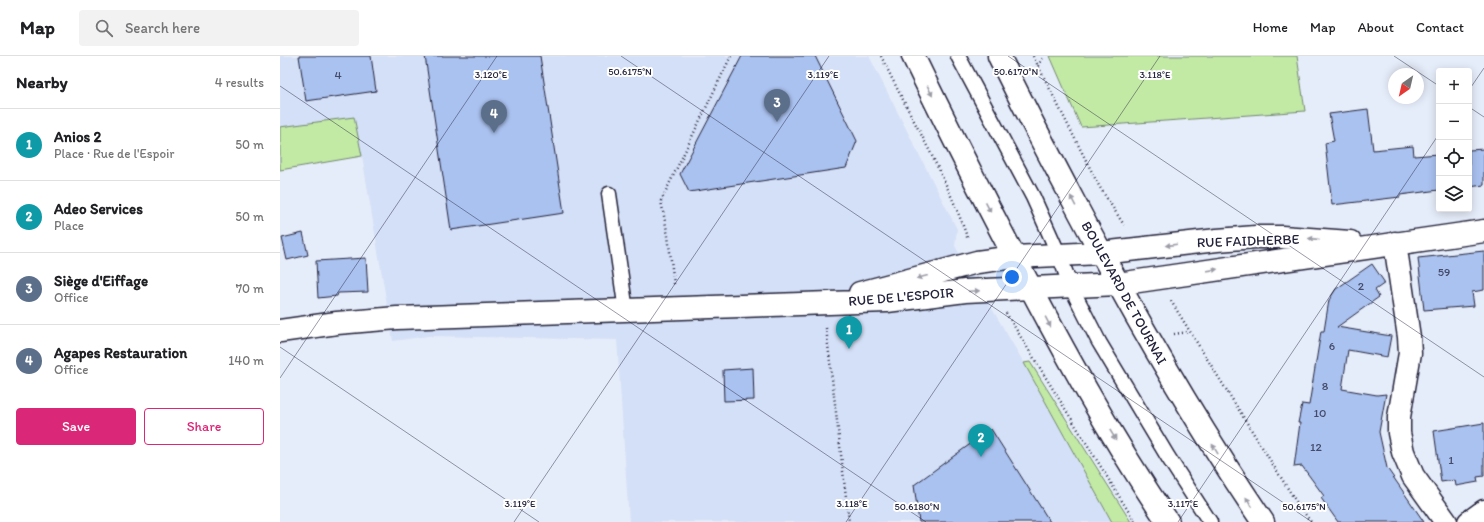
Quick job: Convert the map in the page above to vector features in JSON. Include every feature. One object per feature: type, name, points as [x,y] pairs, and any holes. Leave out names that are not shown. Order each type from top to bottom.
[{"type":"street","points":[[912,56],[1014,257],[1093,402],[1168,522]]},
{"type":"street","name":"BOULEVARD DE TOURNAI","points":[[1000,56],[1024,108],[1101,253],[1171,378],[1220,458],[1263,522]]},
{"type":"street","name":"RUE FAIDHERBE","points":[[1071,287],[1118,284],[1355,251],[1395,243],[1484,231]]},
{"type":"street","name":"RUE FAIDHERBE","points":[[1059,255],[1101,253],[1256,237],[1282,237],[1342,242],[1395,243]]},
{"type":"street","points":[[1395,243],[1410,353],[1399,418],[1399,433],[1403,452],[1412,476],[1446,522]]},
{"type":"street","name":"RUE DE L'ESPOIR","points":[[824,302],[970,264],[1014,257],[1059,255]]},
{"type":"street","name":"RUE DE L'ESPOIR","points":[[824,302],[887,301],[965,291],[1030,287],[1071,287]]},
{"type":"street","points":[[280,331],[337,323],[397,318],[677,309],[824,302]]},
{"type":"street","points":[[1469,522],[1484,511]]},
{"type":"lane","points":[[958,56],[1033,197],[1059,255],[1071,287],[1099,342],[1210,522]]},
{"type":"lane","points":[[610,194],[626,310]]},
{"type":"path","points":[[677,309],[668,236],[661,201],[730,56]]},
{"type":"path","points":[[1038,66],[1044,56]]},
{"type":"path","points":[[824,302],[849,522]]},
{"type":"shaded area","points":[[280,56],[869,56],[957,229],[955,246],[1024,363],[1112,522],[629,522],[617,340],[428,336],[393,341],[362,156],[354,118],[280,127]]},
{"type":"green space","points":[[1050,56],[1297,56],[1305,111],[1081,127]]},
{"type":"green space","points":[[354,117],[362,156],[280,170],[280,127]]},
{"type":"green space","points":[[1030,362],[1131,522],[1112,522],[1024,363]]},
{"type":"building","points":[[299,56],[371,56],[376,91],[306,101]]},
{"type":"building","points":[[425,56],[540,56],[564,213],[451,230]]},
{"type":"building","points":[[742,56],[815,56],[857,141],[846,168],[689,192],[680,174]]},
{"type":"building","points":[[1368,109],[1373,150],[1413,146],[1414,156],[1436,154],[1436,190],[1400,195],[1400,197],[1332,205],[1325,143],[1334,141],[1329,114]]},
{"type":"building","points":[[1484,149],[1484,185],[1472,187],[1472,150]]},
{"type":"building","points":[[303,233],[308,255],[287,260],[282,238]]},
{"type":"building","points":[[1484,251],[1484,290],[1472,292],[1474,306],[1424,310],[1418,258]]},
{"type":"building","points":[[366,258],[368,292],[338,293],[337,296],[318,298],[316,261]]},
{"type":"building","points":[[1372,264],[1385,283],[1375,290],[1379,297],[1337,327],[1391,336],[1387,357],[1348,350],[1342,389],[1377,395],[1386,394],[1379,432],[1387,468],[1424,522],[1338,522],[1321,498],[1324,496],[1302,466],[1294,467],[1300,423],[1298,423],[1302,404],[1309,405],[1321,331],[1324,331],[1329,300],[1336,289]]},
{"type":"building","points":[[753,368],[754,400],[724,401],[723,370]]},
{"type":"building","points":[[1484,423],[1484,476],[1477,477],[1478,482],[1456,486],[1455,480],[1441,482],[1434,431]]},
{"type":"building","points":[[991,429],[1050,522],[919,522],[914,485]]},
{"type":"place","name":"Siège d'Eiffage","points":[[777,122]]},
{"type":"place","name":"Agapes Restauration","points":[[494,133]]},
{"type":"place","name":"Anios 2","points":[[849,349]]},
{"type":"place","name":"Adeo Services","points":[[981,457]]}]
